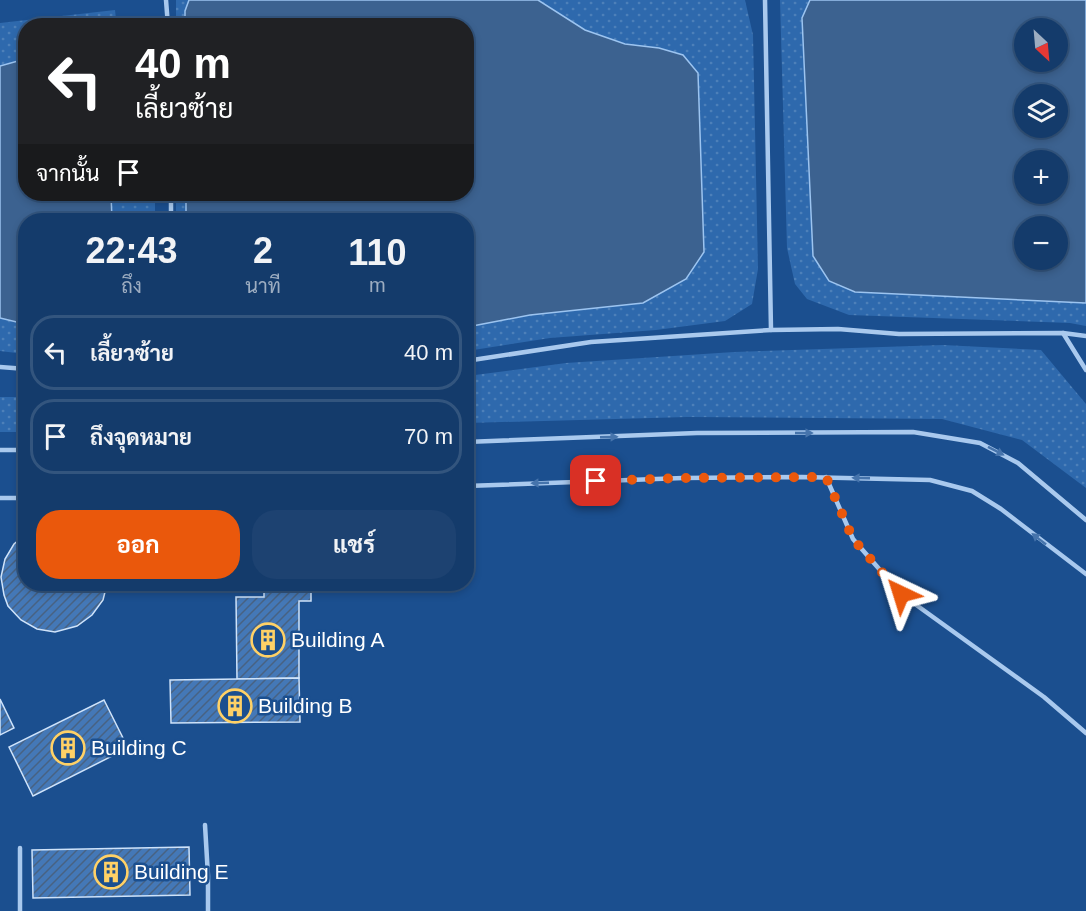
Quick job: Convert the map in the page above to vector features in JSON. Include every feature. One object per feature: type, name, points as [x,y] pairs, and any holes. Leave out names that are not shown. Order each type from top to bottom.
[{"type":"lane","points":[[166,0],[167,18]]},
{"type":"lane","points":[[765,0],[771,330]]},
{"type":"lane","points":[[474,360],[591,342],[771,330],[838,329],[899,334],[1063,333],[1086,336]]},
{"type":"lane","points":[[1063,333],[1086,370]]},
{"type":"lane","points":[[0,367],[18,368]]},
{"type":"lane","points":[[474,442],[697,433],[913,432],[980,443],[1018,462],[1086,520]]},
{"type":"lane","points":[[0,450],[18,450]]},
{"type":"lane","points":[[826,477],[853,539],[901,594],[1044,697],[1086,734]]},
{"type":"lane","points":[[474,486],[683,478],[826,477],[930,480],[972,491],[1001,509],[1086,574]]},
{"type":"lane","points":[[0,498],[18,498]]},
{"type":"lane","points":[[205,825],[208,911]]},
{"type":"lane","points":[[20,848],[20,911]]},
{"type":"shaded area","points":[[176,0],[189,0],[185,18],[176,18]]},
{"type":"shaded area","points":[[189,0],[538,0],[585,30],[625,44],[659,48],[683,55],[698,73],[704,252],[686,279],[643,303],[530,315],[474,326],[474,213],[186,213],[186,201],[474,201],[474,18],[185,18]]},
{"type":"shaded area","points":[[538,0],[745,0],[753,35],[758,269],[752,304],[725,321],[656,330],[550,338],[474,350],[474,326],[530,315],[659,48],[625,44],[585,30]]},
{"type":"shaded area","points":[[780,0],[810,0],[802,18],[813,256],[829,281],[855,292],[1086,303],[1086,326],[1070,323],[849,315],[807,299],[795,284],[787,248]]},
{"type":"shaded area","points":[[810,0],[1086,0],[1086,303],[855,292],[829,281],[813,256],[802,18]]},
{"type":"shaded area","points":[[115,10],[116,18],[44,18]]},
{"type":"shaded area","points":[[18,21],[18,61],[0,66],[0,23]]},
{"type":"shaded area","points":[[18,61],[18,201],[111,201],[112,213],[18,213],[18,322],[0,318],[0,66]]},
{"type":"shaded area","points":[[111,201],[155,201],[155,213],[112,213]]},
{"type":"shaded area","points":[[176,201],[186,201],[186,213],[176,213]]},
{"type":"shaded area","points":[[0,318],[18,322],[18,353],[0,351]]},
{"type":"shaded area","points":[[943,345],[1041,350],[1086,404],[1086,488],[1022,440],[942,419],[687,417],[474,423],[474,375],[566,363],[734,352]]},
{"type":"shaded area","points":[[0,397],[18,397],[18,432],[0,432]]},
{"type":"building","points":[[18,541],[18,591],[105,591],[103,600],[92,615],[77,626],[55,632],[37,629],[21,620],[8,606],[1,577],[5,559]]},
{"type":"building","name":"Building A","points":[[264,591],[311,591],[311,601],[299,601],[299,678],[237,679],[236,597],[264,597]]},
{"type":"building","name":"Building B","points":[[299,678],[300,722],[171,723],[170,680]]},
{"type":"building","points":[[0,699],[14,728],[0,735]]},
{"type":"building","name":"Building C","points":[[104,700],[128,748],[33,796],[9,747]]},
{"type":"building","name":"Building E","points":[[189,847],[190,895],[33,898],[32,850]]},
{"type":"place","name":"Building A","points":[[268,640]]},
{"type":"place","name":"Building B","points":[[235,706]]},
{"type":"place","name":"Building C","points":[[68,748]]},
{"type":"place","name":"Building E","points":[[111,872]]},
{"type":"route","points":[[596,481],[826,477],[853,539],[901,594]]}]
